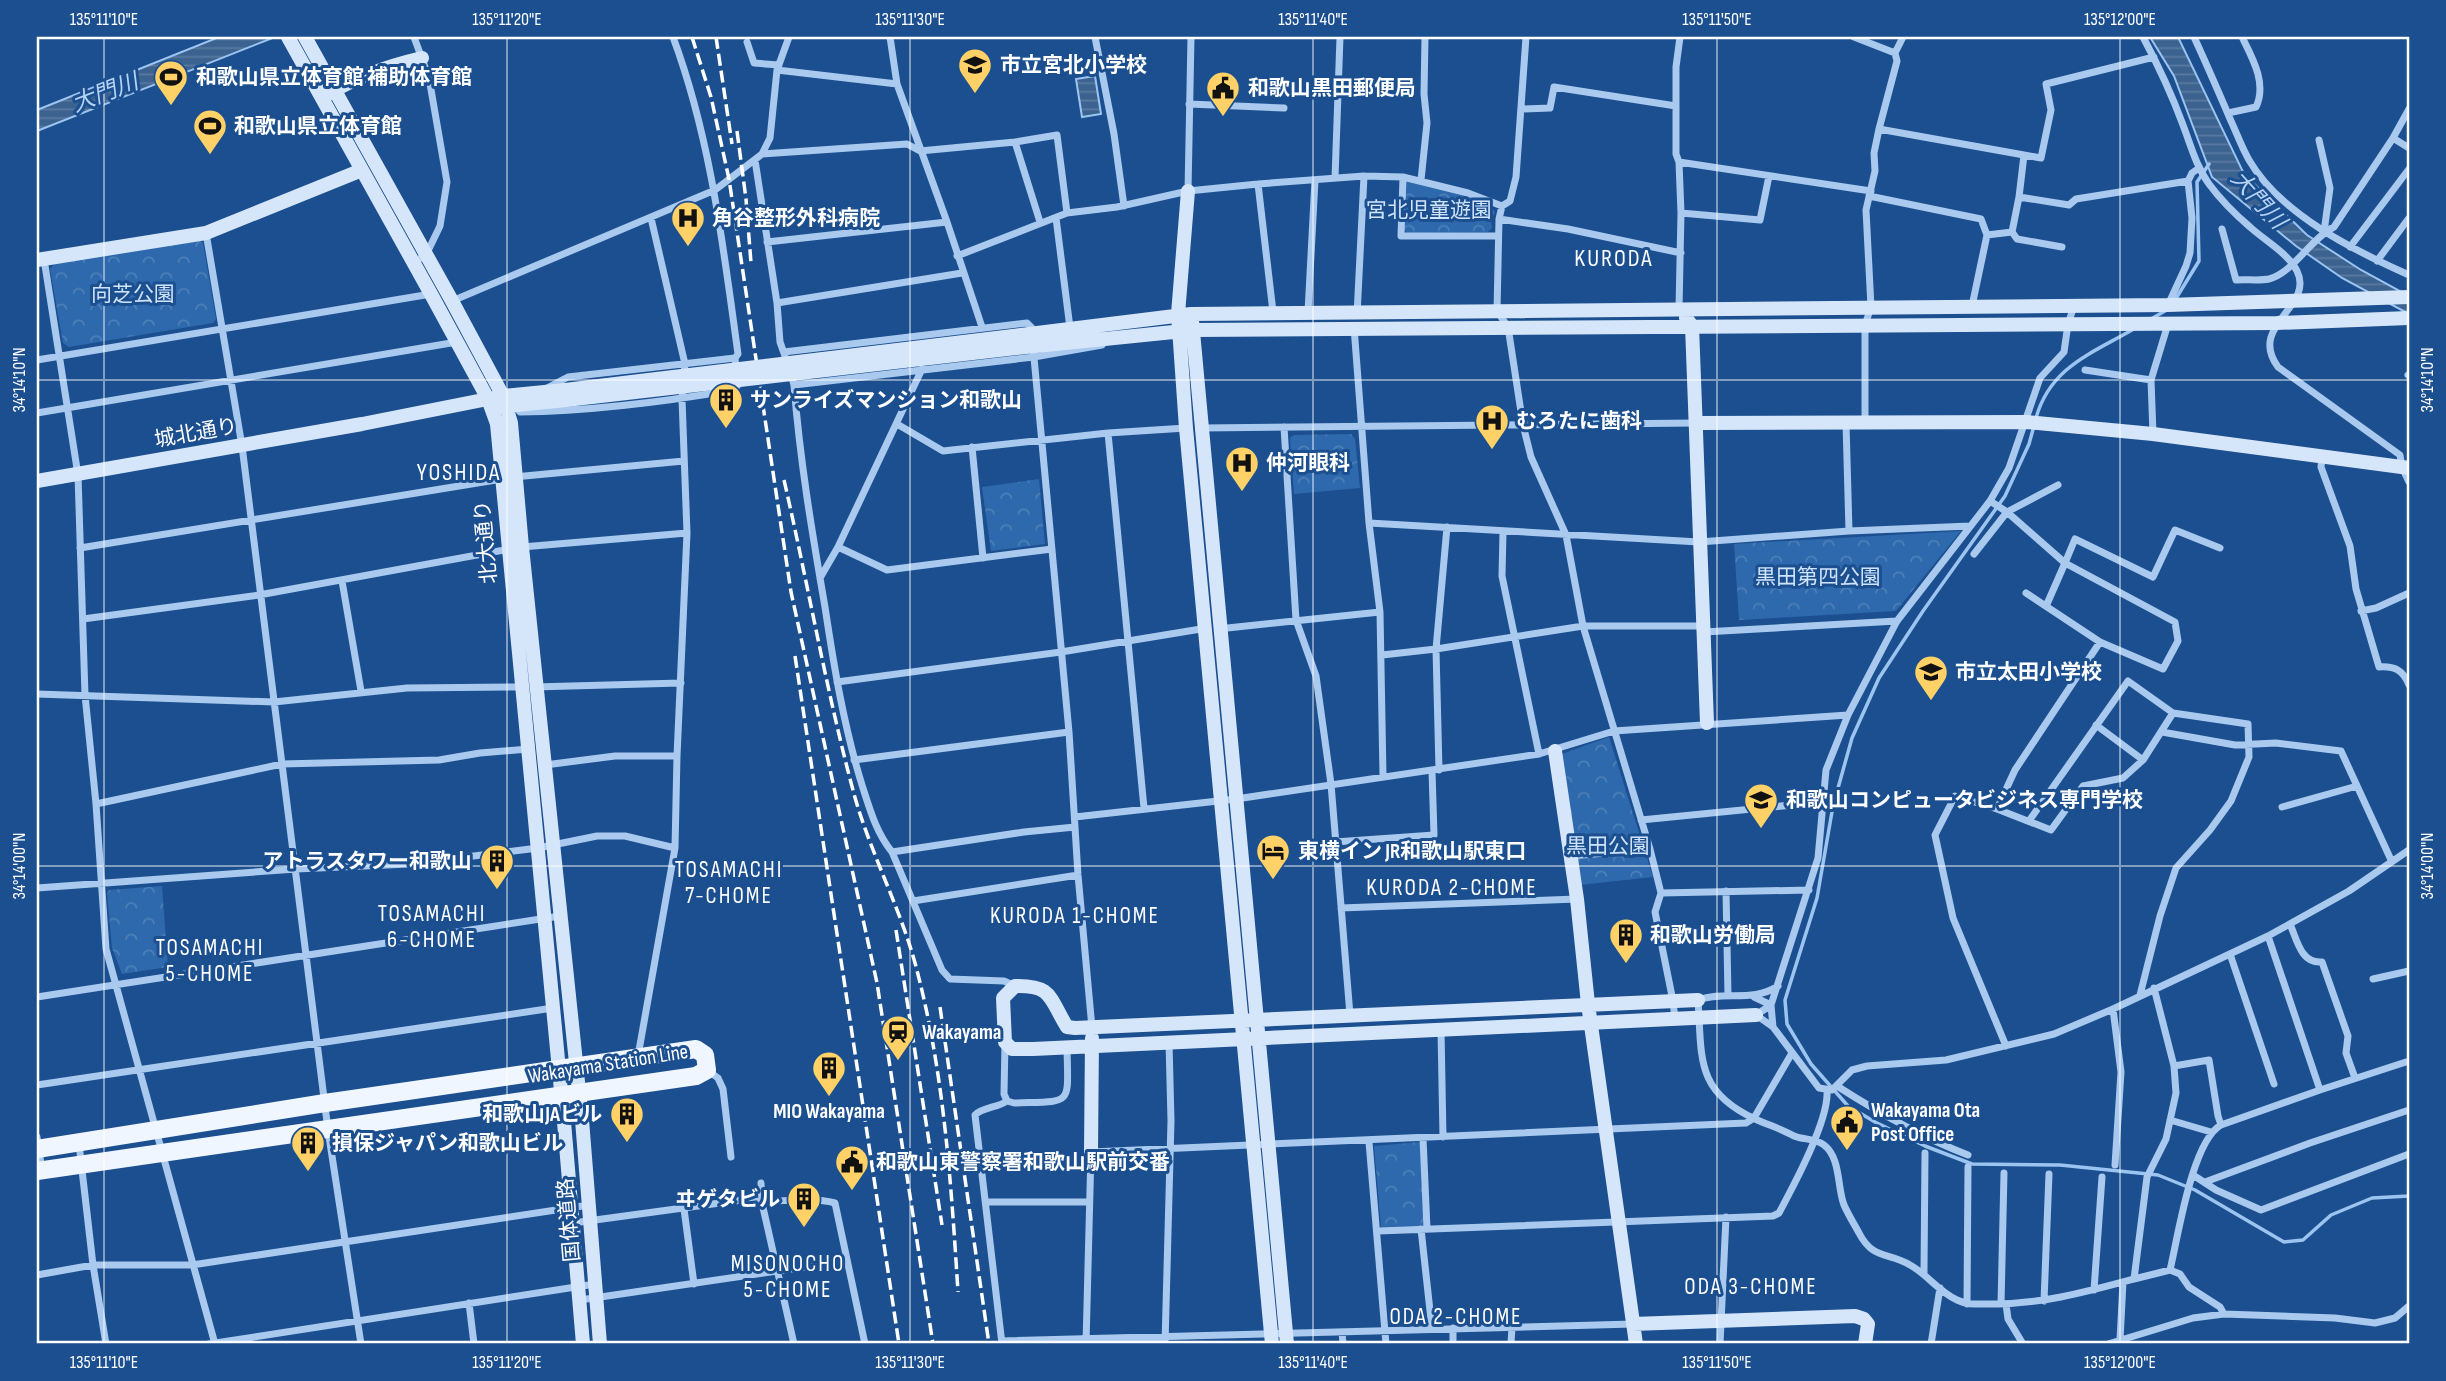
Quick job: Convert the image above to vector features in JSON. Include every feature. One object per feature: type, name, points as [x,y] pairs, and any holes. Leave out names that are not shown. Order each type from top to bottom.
[{"type":"main road","name":"Wakayama Station Line","points":[[37,1145],[79,1143],[325,1103],[696,1049],[705,1055],[708,1070],[696,1076],[39,1171]]},
{"type":"street","points":[[414,37],[429,78],[447,182],[440,226],[420,259]]},
{"type":"street","points":[[500,403],[520,412],[572,411],[682,398],[733,390],[738,385],[735,358],[738,354],[715,190],[697,111],[673,37]]},
{"type":"street","points":[[452,301],[715,190],[755,160],[762,154],[770,138],[778,67],[789,37]]},
{"type":"street","points":[[890,37],[897,85],[982,327]]},
{"type":"street","points":[[1095,37],[1114,134],[1124,206]]},
{"type":"street","points":[[1191,37],[1184,260],[1186,428],[1213,629]]},
{"type":"street","points":[[1335,178],[1340,37]]},
{"type":"street","points":[[1421,180],[1427,123],[1424,94],[1425,37]]},
{"type":"street","points":[[1526,37],[1516,177],[1510,201],[1502,206],[1497,236],[1497,311],[1508,327],[1522,425],[1531,457],[1566,535],[1583,626],[1650,849],[1661,893],[1655,912],[1675,1020]]},
{"type":"street","points":[[1680,37],[1676,67],[1676,154],[1679,162],[1681,213],[1679,309],[1692,326],[1707,723]]},
{"type":"street","points":[[1853,37],[1895,53]]},
{"type":"street","points":[[1865,421],[1864,325],[1871,307],[1866,211],[1879,128],[1897,61],[1895,53],[1903,37]]},
{"type":"street","points":[[2143,37],[2154,57],[2199,168],[2211,187],[2248,226],[2295,261],[2300,281],[2299,290],[2269,339],[2272,359],[2278,368],[2400,455],[2409,482]]},
{"type":"street","points":[[2194,37],[2249,160],[2263,180],[2323,233],[2409,275]]},
{"type":"street","points":[[2228,113],[2256,107],[2262,94],[2254,61],[2242,37]]},
{"type":"street","name":"北大通り","points":[[294,39],[328,94],[420,259],[431,293],[457,342],[500,403]]},
{"type":"street","points":[[747,42],[754,63],[897,85]]},
{"type":"street","points":[[1879,128],[2041,158],[2051,110],[2046,84],[2154,57]]},
{"type":"street","points":[[328,94],[356,78],[394,64],[422,58]]},
{"type":"street","points":[[1522,110],[1550,108],[1554,87],[1676,106]]},
{"type":"street","name":"北大通り","points":[[328,94],[362,170],[420,259],[452,301],[511,423],[509,478],[529,687],[544,765],[545,847]]},
{"type":"street","points":[[1189,104],[1284,108]]},
{"type":"street","points":[[2222,229],[2235,279],[2271,279],[2295,261],[2323,233],[2334,227],[2409,109]]},
{"type":"street","points":[[762,154],[907,144],[920,151],[1057,135],[1067,213]]},
{"type":"street","points":[[2393,138],[2409,148]]},
{"type":"street","points":[[2319,140],[2330,188],[2323,233]]},
{"type":"street","points":[[1015,142],[1040,222]]},
{"type":"street","points":[[2024,155],[2012,232],[2017,239],[2062,247]]},
{"type":"street","points":[[755,160],[777,303],[780,342],[794,385],[800,455],[820,578],[837,682],[855,760],[880,837],[892,852],[942,970],[950,979],[1004,981],[1015,986],[1035,985],[1045,990],[1067,1027],[1092,1028],[1698,1000],[1728,996],[1754,997],[1766,994],[1778,986]]},
{"type":"street","points":[[1679,162],[1870,193],[1981,219],[1987,235],[1972,306]]},
{"type":"street","points":[[2168,305],[2190,253],[2192,218],[2188,181],[2192,173],[2199,168]]},
{"type":"street","points":[[2350,247],[2409,169]]},
{"type":"street","points":[[214,1344],[164,1153],[106,949],[85,695],[78,475],[41,259],[206,233],[362,170]]},
{"type":"street","points":[[1364,176],[1358,312],[1353,328],[1369,523],[1380,612],[1383,776]]},
{"type":"street","points":[[957,256],[1067,213],[1124,206],[1188,191],[1258,184],[1364,176],[1403,177],[1468,193],[1502,206]]},
{"type":"street","points":[[1681,213],[1760,220],[1769,176]]},
{"type":"street","points":[[1403,177],[1401,236],[1497,236]]},
{"type":"street","points":[[1308,312],[1315,180]]},
{"type":"street","points":[[2018,197],[2069,205],[2076,199],[2188,181]]},
{"type":"street","points":[[1258,184],[1273,312]]},
{"type":"street","points":[[638,1056],[675,848],[687,533],[682,398],[685,364],[651,218]]},
{"type":"street","points":[[1056,218],[1070,328]]},
{"type":"street","points":[[2377,261],[2409,218]]},
{"type":"street","points":[[1499,219],[1568,229],[1681,253]]},
{"type":"street","points":[[767,242],[947,222]]},
{"type":"street","points":[[1987,235],[2012,232]]},
{"type":"street","points":[[206,233],[242,446],[328,1130],[361,1344]]},
{"type":"street","points":[[777,303],[962,273]]},
{"type":"street","points":[[37,360],[431,293]]},
{"type":"street","points":[[500,403],[1014,342],[1033,345],[1070,328],[1185,314],[2168,305],[2293,303],[2409,297]]},
{"type":"street","points":[[1773,1027],[1771,1005],[1818,858],[1826,770],[1848,715],[1897,621],[1990,501],[2009,468],[2040,378],[2064,352],[2068,324],[2075,306]]},
{"type":"street","points":[[794,385],[922,369],[1033,345],[1186,330],[2277,323],[2409,318]]},
{"type":"street","points":[[784,352],[982,327],[1027,323],[1032,328],[1069,732],[1077,875],[1093,1046],[1086,1341]]},
{"type":"street","points":[[2153,434],[2151,380],[2168,324]]},
{"type":"street","points":[[1186,330],[1202,428],[1213,629],[1250,1020],[1253,1145],[1279,1339]]},
{"type":"street","points":[[37,413],[457,342]]},
{"type":"street","points":[[500,403],[538,392],[568,377],[735,358]]},
{"type":"street","points":[[820,578],[838,547],[922,369]]},
{"type":"street","points":[[2085,370],[2151,380]]},
{"type":"street","points":[[538,392],[566,395]]},
{"type":"street","name":"城北通り","points":[[37,481],[362,424],[500,403]]},
{"type":"street","points":[[1202,428],[1865,421],[2026,422],[2153,434],[2406,467]]},
{"type":"street","points":[[1846,422],[1849,531]]},
{"type":"street","points":[[897,424],[943,451],[1108,433],[1186,428]]},
{"type":"street","points":[[1284,427],[1296,621],[1317,676],[1331,784],[1350,1015]]},
{"type":"street","points":[[1108,433],[1144,808]]},
{"type":"street","points":[[972,447],[983,558]]},
{"type":"street","points":[[2322,458],[2321,467],[2350,546],[2361,611],[2379,667],[2392,666],[2404,674],[2409,685]]},
{"type":"street","points":[[80,548],[509,478],[684,461]]},
{"type":"street","points":[[1974,554],[2007,512],[2058,485]]},
{"type":"street","points":[[1990,501],[2007,512],[2065,563],[2175,622],[2178,641],[2163,668],[2100,642],[2026,593]]},
{"type":"street","points":[[1369,523],[1699,542],[1849,531],[1970,526]]},
{"type":"street","points":[[1335,842],[1434,835],[1436,649],[1447,527]]},
{"type":"street","points":[[2046,604],[2075,539],[2153,577],[2175,530],[2220,548]]},
{"type":"street","points":[[1503,532],[1502,576],[1539,754]]},
{"type":"street","points":[[83,619],[259,596],[515,548],[687,533]]},
{"type":"street","points":[[838,547],[887,570],[1052,549]]},
{"type":"street","points":[[342,581],[361,691]]},
{"type":"street","points":[[2361,611],[2376,608],[2409,593]]},
{"type":"street","points":[[837,682],[1213,629],[1380,612]]},
{"type":"street","points":[[1382,654],[1436,649],[1583,626],[1703,629],[1897,621]]},
{"type":"street","points":[[1997,809],[2015,770],[2100,642]]},
{"type":"street","points":[[2029,821],[2127,681],[2173,713],[2248,724],[2249,757],[2231,801],[2210,830],[2176,868],[2160,916],[2140,995]]},
{"type":"street","points":[[37,694],[274,702],[407,688],[681,683]]},
{"type":"street","name":"北大通り","points":[[529,687],[528,749],[545,847],[570,1093]]},
{"type":"street","points":[[2006,1046],[1953,918],[1935,835],[1955,796],[2051,830],[2083,786],[2123,778],[2144,760],[2173,713]]},
{"type":"street","points":[[1074,817],[1229,800],[1539,754],[1614,731],[1848,715]]},
{"type":"street","points":[[2096,725],[2144,760]]},
{"type":"street","points":[[855,760],[1069,732]]},
{"type":"street","points":[[2162,733],[2235,746],[2276,743],[2341,751],[2392,862]]},
{"type":"street","points":[[96,804],[282,764],[439,760],[528,749]]},
{"type":"street","points":[[1555,751],[1636,1344]]},
{"type":"street","points":[[544,765],[615,756],[677,756]]},
{"type":"street","points":[[2282,807],[2357,786]]},
{"type":"street","points":[[1641,820],[1822,802]]},
{"type":"street","points":[[892,852],[1075,827]]},
{"type":"street","points":[[37,888],[409,864],[545,847],[597,836],[625,836],[675,848]]},
{"type":"street","points":[[1571,856],[1650,849]]},
{"type":"street","points":[[1756,1015],[1773,1027],[1819,1088],[1827,1091],[1837,1086],[1840,1079],[1852,1070],[1867,1066],[1946,1060],[2054,1034],[2268,936],[2349,891],[2409,850]]},
{"type":"street","points":[[912,901],[1077,875]]},
{"type":"street","points":[[1661,893],[1809,890]]},
{"type":"street","points":[[1726,891],[1728,996]]},
{"type":"street","points":[[1341,908],[1577,899]]},
{"type":"street","points":[[37,997],[552,917]]},
{"type":"street","name":"北大通り","points":[[552,917],[554,1007],[568,1067]]},
{"type":"street","points":[[2290,924],[2304,957],[2313,963],[2322,962],[2348,1036],[2346,1053],[2355,1078]]},
{"type":"street","points":[[2268,936],[2320,1090]]},
{"type":"street","points":[[2230,954],[2274,1084]]},
{"type":"street","points":[[2373,979],[2409,971]]},
{"type":"street","points":[[1007,1101],[1004,1094],[1003,998],[1015,986]]},
{"type":"street","points":[[2134,1279],[2147,1177],[2166,1139],[2176,1093],[2174,1066],[2154,988]]},
{"type":"street","points":[[1754,997],[1771,1005]]},
{"type":"street","points":[[1698,1000],[1702,1061],[1710,1085],[1721,1098],[1754,1118],[1803,1140],[1813,1140],[1826,1146],[1834,1159],[1843,1203],[1863,1241],[1872,1252],[1896,1258],[1924,1273],[1951,1297],[1967,1304],[2044,1301],[2171,1270],[2180,1274],[2189,1287],[2220,1307],[2224,1314]]},
{"type":"street","points":[[1005,1042],[1012,1049],[1675,1020],[1756,1015],[1771,1005]]},
{"type":"street","points":[[37,1086],[554,1007]]},
{"type":"street","points":[[2113,1009],[2121,1072],[2115,1165]]},
{"type":"street","points":[[1441,1030],[1443,1137]]},
{"type":"street","points":[[1251,1038],[1270,1145],[1279,1339]]},
{"type":"street","points":[[1165,1340],[1171,1121],[1169,1041]]},
{"type":"street","points":[[1007,1101],[1057,1102],[1065,1098],[1068,1091],[1067,1047]]},
{"type":"street","points":[[1091,1152],[1369,1142],[1746,1123],[1754,1118],[1791,1053]]},
{"type":"street","points":[[2174,1066],[2209,1060],[2221,1125]]},
{"type":"street","points":[[2171,1270],[2189,1183],[2211,1132],[2221,1125],[2409,1061]]},
{"type":"street","points":[[708,1070],[718,1078],[723,1089],[731,1157]]},
{"type":"street","points":[[1837,1086],[1931,1141],[1968,1155]]},
{"type":"street","points":[[1378,1231],[1773,1216],[1779,1213],[1813,1140],[1826,1108],[1827,1091]]},
{"type":"street","name":"国体道路","points":[[570,1093],[589,1205],[600,1344]]},
{"type":"street","name":"国体道路","points":[[570,1093],[572,1215],[583,1344]]},
{"type":"street","points":[[1007,1101],[1000,1107],[979,1111],[975,1115],[1002,1342],[1279,1339],[1342,1332],[1855,1316],[1864,1319],[1868,1324],[1865,1344]]},
{"type":"street","points":[[2205,1182],[2409,1110]]},
{"type":"street","points":[[2170,1120],[2211,1132]]},
{"type":"street","points":[[1423,1138],[1424,1229],[1432,1329]]},
{"type":"street","points":[[1369,1142],[1386,1344]]},
{"type":"street","points":[[79,1143],[93,1265],[106,1344]]},
{"type":"street","points":[[37,1145],[39,1171]]},
{"type":"street","points":[[1924,1273],[1925,1153]]},
{"type":"street","points":[[2193,1175],[2261,1210],[2409,1154]]},
{"type":"street","points":[[1967,1304],[1968,1167]]},
{"type":"street","points":[[2004,1173],[2004,1304],[2008,1319],[2023,1344]]},
{"type":"street","points":[[2044,1301],[2049,1174]]},
{"type":"street","points":[[2094,1290],[2102,1177]]},
{"type":"street","points":[[761,1183],[762,1203],[794,1344]]},
{"type":"street","points":[[37,1275],[93,1265],[192,1265],[345,1242],[572,1215],[590,1220],[742,1200],[762,1203],[822,1200],[835,1203],[865,1344]]},
{"type":"street","points":[[986,1202],[1089,1202]]},
{"type":"street","points":[[572,1215],[589,1205]]},
{"type":"street","points":[[684,1209],[694,1284]]},
{"type":"street","points":[[1720,1344],[1726,1217]]},
{"type":"street","points":[[209,1344],[469,1303],[694,1284],[846,1261]]},
{"type":"street","points":[[2120,1340],[2123,1282]]},
{"type":"street","points":[[1931,1344],[1940,1288]]},
{"type":"street","points":[[578,1293],[596,1291]]},
{"type":"street","points":[[469,1303],[474,1344]]},
{"type":"street","points":[[2108,1344],[2193,1318],[2224,1314],[2335,1318],[2375,1323],[2395,1318],[2409,1306]]},
{"type":"street","points":[[1511,1326],[1511,1344]]},
{"type":"street","points":[[1453,1328],[1453,1344]]},
{"type":"street","points":[[1342,1332],[1343,1344]]},
{"type":"green space","name":"宮北児童遊園","points":[[1408,181],[1456,191],[1482,201],[1495,213],[1491,219],[1492,228],[1488,232],[1407,233],[1404,229],[1404,184]]},
{"type":"green space","name":"向芝公園","points":[[198,240],[203,243],[216,319],[213,323],[69,347],[63,343],[50,269],[54,264]]},
{"type":"green space","points":[[1351,434],[1355,439],[1360,488],[1294,494],[1290,438],[1294,435]]},
{"type":"green space","points":[[1039,479],[1045,544],[991,551],[982,487]]},
{"type":"green space","name":"黒田第四公園","points":[[1961,531],[1896,611],[1739,620],[1734,544]]},
{"type":"green space","name":"黒田公園","points":[[1609,737],[1653,877],[1580,885],[1559,755]]},
{"type":"green space","points":[[162,886],[168,967],[122,974],[112,948],[107,893],[109,890]]},
{"type":"green space","points":[[1420,1142],[1424,1226],[1381,1227],[1374,1146]]},
{"type":"water","name":"大門川","points":[[219,37],[275,37],[37,131],[37,110]]},
{"type":"water","name":"大門川","points":[[2150,37],[2178,37],[2244,174],[2307,235],[2361,270],[2409,296],[2409,314],[2342,278],[2296,246],[2212,177],[2174,76]]},
{"type":"water","points":[[1095,76],[1101,114],[1082,117],[1076,79]]},
{"type":"waterway","points":[[2175,300],[2199,261],[2197,182],[2209,164]]},
{"type":"waterway","points":[[2151,319],[2165,311]]},
{"type":"waterway","points":[[2036,418],[2042,401],[2061,375],[2087,355],[2132,330]]},
{"type":"waterway","points":[[2034,426],[2029,444],[2005,496],[1879,678],[1852,738],[1833,806],[1817,898],[1785,1000],[1787,1024],[1811,1064],[1848,1106],[1925,1146],[1972,1164],[2060,1165],[2158,1175],[2195,1190],[2284,1242],[2303,1240],[2331,1215],[2372,1198],[2409,1196]]},
{"type":"railway","points":[[692,37],[711,97],[729,179],[791,592],[877,983],[933,1344]]},
{"type":"railway","points":[[716,37],[732,144]]},
{"type":"railway","points":[[737,131],[751,263]]},
{"type":"railway","points":[[784,480],[854,794],[901,920],[925,1003],[945,1126],[958,1292]]},
{"type":"railway","points":[[795,656],[899,1344]]},
{"type":"railway","points":[[896,930],[942,1225]]},
{"type":"railway","points":[[940,1007],[989,1344]]},
{"type":"place","name":"市立宮北小学校","points":[[975,95]]},
{"type":"place","name":"和歌山県立体育館 補助体育館","points":[[171,107]]},
{"type":"place","name":"和歌山黒田郵便局","points":[[1223,118]]},
{"type":"place","name":"和歌山県立体育館","points":[[210,156]]},
{"type":"place","name":"角谷整形外科病院","points":[[688,248]]},
{"type":"place","name":"サンライズマンション和歌山","points":[[726,430]]},
{"type":"place","name":"むろたに歯科","points":[[1492,451]]},
{"type":"place","name":"仲河眼科","points":[[1242,493]]},
{"type":"place","name":"市立太田小学校","points":[[1931,702]]},
{"type":"place","name":"和歌山コンピュータビジネス専門学校","points":[[1761,830]]},
{"type":"place","name":"東横イン JR和歌山駅東口","points":[[1273,881]]},
{"type":"place","name":"アトラスタワー和歌山","points":[[497,891]]},
{"type":"place","name":"和歌山労働局","points":[[1626,965]]},
{"type":"place","name":"Wakayama","points":[[898,1062]]},
{"type":"place","name":"MIO Wakayama","points":[[829,1098]]},
{"type":"place","name":"和歌山JAビル","points":[[627,1144]]},
{"type":"place","name":"Wakayama Ota Post Office","points":[[1847,1152]]},
{"type":"place","name":"損保ジャパン和歌山ビル","points":[[308,1173]]},
{"type":"place","name":"和歌山東警察署和歌山駅前交番","points":[[852,1192]]},
{"type":"place","name":"ヰゲタビル","points":[[804,1229]]},
{"type":"district","name":"KURODA","points":[[1614,258]]},
{"type":"district","name":"YOSHIDA","points":[[459,472]]},
{"type":"district","name":"TOSAMACHI 7-CHOME","points":[[729,883]]},
{"type":"district","name":"KURODA 2-CHOME","points":[[1452,888]]},
{"type":"district","name":"KURODA 1-CHOME","points":[[1075,916]]},
{"type":"district","name":"TOSAMACHI 6-CHOME","points":[[432,927]]},
{"type":"district","name":"TOSAMACHI 5-CHOME","points":[[210,961]]},
{"type":"district","name":"MISONOCHO 5-CHOME","points":[[788,1277]]},
{"type":"district","name":"ODA 3-CHOME","points":[[1751,1287]]},
{"type":"district","name":"ODA 2-CHOME","points":[[1456,1317]]}]
